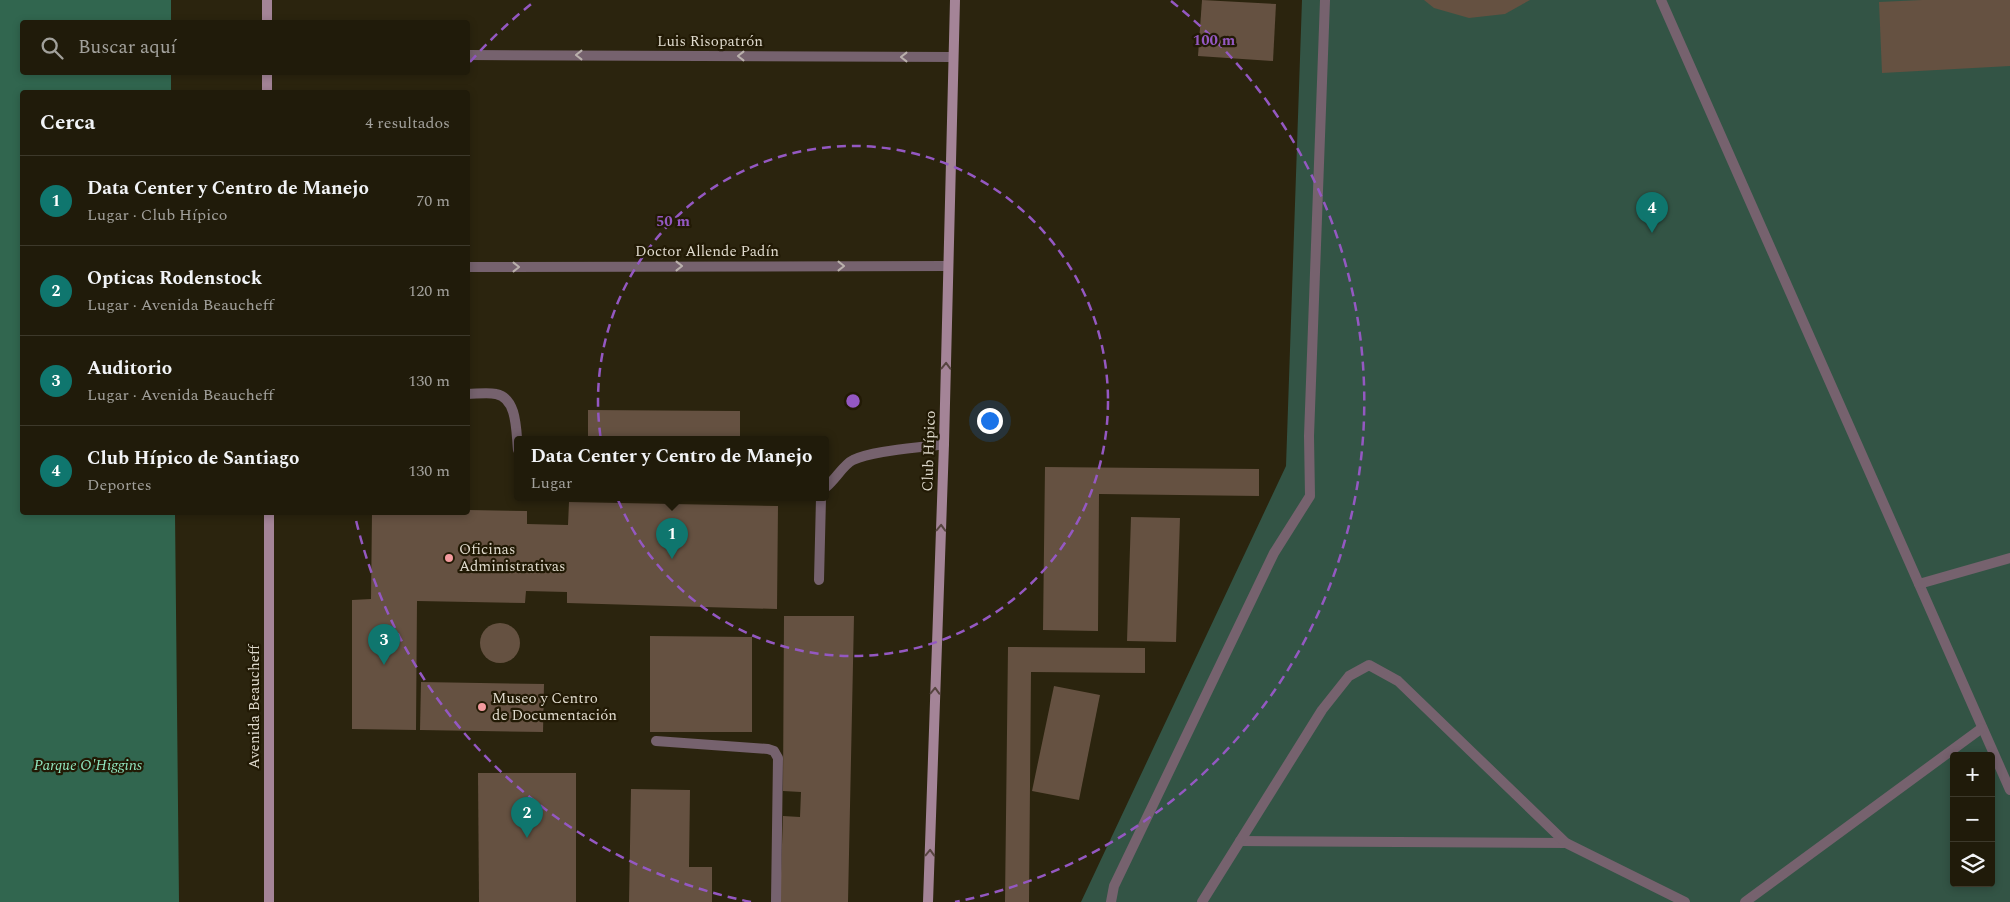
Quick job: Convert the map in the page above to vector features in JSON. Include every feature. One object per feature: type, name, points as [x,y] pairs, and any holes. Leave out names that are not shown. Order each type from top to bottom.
[{"type":"main road","points":[[267,0],[267,20]]},
{"type":"main road","name":"Club Hípico","points":[[928,902],[944,444],[955,0]]},
{"type":"main road","points":[[267,75],[267,90]]},
{"type":"main road","name":"Avenida Beaucheff","points":[[268,515],[269,902]]},
{"type":"street","points":[[1111,902],[1114,886],[1274,553],[1310,496],[1310,436],[1325,0]]},
{"type":"street","points":[[1661,0],[2010,790]]},
{"type":"street","name":"Luis Risopatrón","points":[[470,55],[953,57]]},
{"type":"street","name":"Doctor Allende Padín","points":[[470,267],[947,266]]},
{"type":"street","points":[[470,394],[498,394],[509,403],[514,416],[516,436]]},
{"type":"street","points":[[829,485],[851,460],[874,453],[944,444]]},
{"type":"street","points":[[819,580],[821,501]]},
{"type":"street","points":[[1919,584],[2010,558]]},
{"type":"street","points":[[1202,902],[1322,710],[1349,676],[1369,665],[1398,681],[1566,843],[1685,902]]},
{"type":"street","points":[[1745,902],[1982,728]]},
{"type":"street","points":[[656,741],[774,751],[778,758],[776,902]]},
{"type":"street","points":[[1240,841],[1566,843]]},
{"type":"green space","name":"Parque O'Higgins","points":[[0,0],[171,0],[171,20],[20,20],[20,75],[171,75],[171,90],[20,90],[20,515],[175,515],[179,902],[0,902]]},
{"type":"green space","points":[[1302,0],[2010,0],[2010,902],[1081,902],[1286,466]]},
{"type":"building","points":[[1202,0],[1276,4],[1273,61],[1198,56]]},
{"type":"building","points":[[1424,0],[1530,0],[1505,14],[1469,18],[1434,8]]},
{"type":"building","points":[[2010,0],[2010,66],[1882,73],[1879,2]]},
{"type":"building","points":[[588,410],[740,411],[740,436],[588,436]]},
{"type":"building","points":[[1045,467],[1259,469],[1259,496],[1099,494],[1098,631],[1043,630]]},
{"type":"building","points":[[569,502],[778,506],[777,609],[567,603],[567,592],[526,591],[525,603],[417,601],[416,730],[352,729],[352,600],[371,599],[372,515],[470,515],[470,510],[527,511],[527,524],[568,525]]},
{"type":"building","points":[[1131,517],[1180,518],[1176,642],[1127,641]]},
{"type":"building","points":[[784,616],[854,616],[848,902],[780,902],[783,816],[800,817],[801,792],[783,791]]},
{"type":"building","points":[[500,623],[511,626],[517,632],[520,643],[517,654],[511,660],[500,663],[489,660],[483,654],[480,643],[483,632],[489,626]]},
{"type":"building","points":[[650,636],[752,637],[752,732],[650,732]]},
{"type":"building","points":[[1008,647],[1145,648],[1145,673],[1031,672],[1029,902],[1005,902]]},
{"type":"building","name":"Museo y Centro de Documentación","points":[[421,682],[544,684],[543,732],[420,730]]},
{"type":"building","points":[[1054,686],[1100,695],[1079,800],[1032,791]]},
{"type":"building","points":[[478,773],[576,773],[576,902],[479,902]]},
{"type":"building","points":[[631,789],[690,790],[689,867],[712,867],[712,902],[629,902]]},
{"type":"place","name":"Club Hípico de Santiago","points":[[1652,233]]},
{"type":"place","name":"Oficinas Administrativas","points":[[449,558]]},
{"type":"place","name":"Data Center y Centro de Manejo","points":[[672,559]]},
{"type":"place","name":"Auditorio","points":[[384,665]]},
{"type":"place","name":"Museo y Centro de Documentación","points":[[482,707]]},
{"type":"place","name":"Opticas Rodenstock","points":[[527,838]]}]
